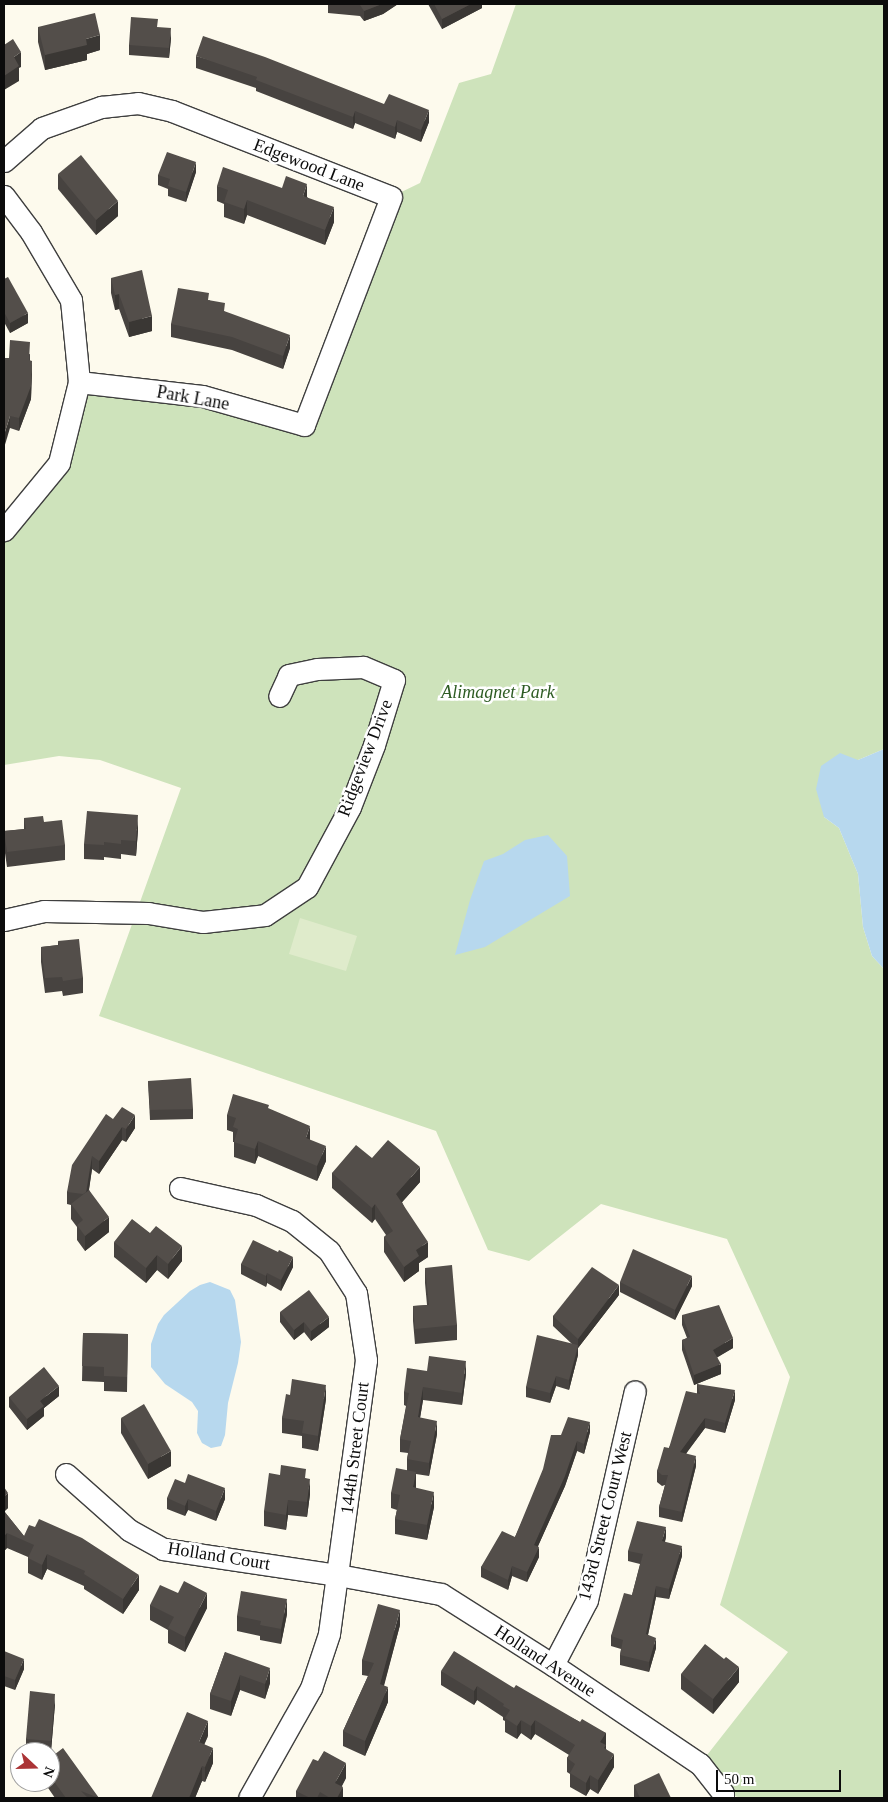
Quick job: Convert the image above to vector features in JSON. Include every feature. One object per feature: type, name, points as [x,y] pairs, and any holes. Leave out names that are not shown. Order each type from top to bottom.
[{"type":"street","name":"Edgewood Lane","points":[[4,161],[42,128],[100,107],[138,103],[172,111],[392,197],[304,424]]},
{"type":"street","points":[[4,196],[31,232],[71,300],[79,382],[59,463],[4,530]]},
{"type":"street","name":"Park Lane","points":[[79,382],[202,396],[304,424]]},
{"type":"street","name":"Ridgeview Drive","points":[[4,920],[44,911],[148,913],[202,922],[265,915],[307,887],[350,807],[374,745],[394,680],[363,667],[317,669],[288,675],[278,696]]},
{"type":"street","name":"144th Street Court","points":[[180,1188],[256,1205],[292,1220],[329,1251],[356,1293],[366,1360],[329,1634],[311,1688],[249,1798]]},
{"type":"street","name":"143rd Street Court West","points":[[554,1665],[587,1600],[635,1391]]},
{"type":"street","name":"Holland Court","points":[[66,1474],[129,1530],[163,1549],[338,1575]]},
{"type":"street","name":"Holland Avenue","points":[[338,1575],[441,1594],[554,1665],[700,1764],[722,1793],[723,1798]]},
{"type":"green space","name":"Alimagnet Park","points":[[516,4],[884,4],[884,749],[858,760],[824,817],[839,828],[858,874],[863,927],[872,956],[884,969],[884,1798],[742,1798],[723,1793],[700,1764],[788,1652],[720,1605],[790,1377],[727,1239],[601,1204],[529,1261],[488,1250],[436,1131],[99,1016],[181,788],[100,760],[59,756],[4,765],[4,530],[59,463],[79,382],[304,424],[391,197],[420,183],[459,83],[491,74]]},
{"type":"green space","points":[[300,918],[357,936],[346,971],[289,954]]},
{"type":"water","points":[[884,749],[884,969],[872,956],[863,927],[858,874],[839,828],[824,817],[816,789],[821,766],[840,753],[858,760]]},
{"type":"water","points":[[548,835],[567,856],[570,896],[485,947],[455,955],[470,900],[484,861],[503,854],[525,840]]},
{"type":"water","points":[[210,1282],[230,1290],[235,1300],[241,1342],[228,1403],[225,1435],[221,1446],[211,1448],[202,1443],[197,1433],[198,1411],[192,1402],[165,1384],[151,1367],[151,1344],[158,1324],[164,1315],[190,1291]]},
{"type":"building","points":[[342,4],[382,4],[364,11],[360,5]]},
{"type":"building","points":[[434,4],[471,4],[442,19]]},
{"type":"building","points":[[95,13],[100,35],[86,39],[87,45],[45,55],[38,27]]},
{"type":"building","points":[[131,17],[158,19],[157,27],[171,28],[169,48],[129,45]]},
{"type":"building","points":[[203,36],[265,57],[384,104],[389,94],[429,110],[421,130],[397,120],[395,127],[355,111],[353,117],[256,80],[257,77],[196,56]]},
{"type":"building","points":[[13,39],[21,52],[14,57],[19,66],[4,76],[4,45]]},
{"type":"building","points":[[167,152],[196,162],[186,192],[168,186],[170,179],[158,175]]},
{"type":"building","points":[[81,155],[118,201],[96,220],[58,174]]},
{"type":"building","points":[[223,167],[282,188],[286,176],[307,184],[303,196],[334,207],[325,230],[247,200],[244,209],[224,202],[228,190],[217,186]]},
{"type":"building","points":[[142,270],[152,316],[129,322],[119,294],[115,295],[111,278]]},
{"type":"building","points":[[8,277],[28,313],[10,323],[4,312],[4,279]]},
{"type":"building","points":[[178,288],[209,293],[208,300],[225,303],[224,311],[290,335],[283,356],[232,337],[171,324]]},
{"type":"building","points":[[10,340],[30,342],[29,360],[32,361],[31,386],[19,418],[10,416],[4,435],[4,358],[9,358]]},
{"type":"building","points":[[87,811],[138,815],[136,841],[121,840],[121,844],[104,842],[104,845],[84,844]]},
{"type":"building","points":[[43,816],[44,822],[62,820],[65,845],[7,852],[4,831],[26,829],[24,818]]},
{"type":"building","points":[[79,939],[83,978],[63,981],[62,977],[45,978],[41,947],[59,945],[58,941]]},
{"type":"building","points":[[191,1078],[193,1109],[150,1110],[148,1081]]},
{"type":"building","points":[[233,1094],[269,1105],[268,1108],[310,1126],[306,1138],[326,1146],[317,1166],[258,1141],[255,1149],[234,1142],[238,1129],[233,1127],[236,1118],[227,1115]]},
{"type":"building","points":[[122,1107],[135,1115],[126,1129],[122,1127],[99,1161],[92,1156],[86,1192],[83,1194],[67,1192],[72,1165],[106,1114],[113,1119]]},
{"type":"building","points":[[388,1140],[420,1167],[396,1194],[428,1242],[416,1250],[419,1256],[404,1267],[384,1237],[393,1231],[375,1204],[372,1208],[332,1173],[356,1145],[372,1158]]},
{"type":"building","points":[[89,1190],[109,1217],[85,1236],[77,1225],[83,1220],[71,1204]]},
{"type":"building","points":[[132,1219],[150,1233],[156,1226],[182,1246],[168,1264],[157,1255],[146,1268],[114,1242]]},
{"type":"building","points":[[253,1240],[293,1257],[281,1280],[267,1273],[266,1276],[241,1264]]},
{"type":"building","points":[[633,1249],[692,1276],[675,1310],[620,1282]]},
{"type":"building","points":[[452,1265],[457,1325],[415,1329],[413,1306],[429,1305],[425,1268]]},
{"type":"building","points":[[592,1267],[619,1285],[578,1339],[553,1316]]},
{"type":"building","points":[[309,1290],[329,1317],[311,1331],[304,1322],[294,1330],[280,1312]]},
{"type":"building","points":[[719,1305],[733,1338],[713,1350],[721,1364],[694,1375],[682,1340],[690,1337],[682,1315]]},
{"type":"building","points":[[83,1333],[128,1334],[127,1377],[104,1376],[104,1367],[82,1366]]},
{"type":"building","points":[[537,1335],[578,1345],[569,1380],[556,1376],[550,1393],[526,1387]]},
{"type":"building","points":[[429,1356],[466,1361],[462,1393],[423,1387],[418,1417],[437,1421],[429,1463],[407,1459],[411,1441],[400,1439],[409,1393],[404,1392],[407,1368],[427,1371]]},
{"type":"building","points":[[44,1367],[59,1386],[40,1401],[44,1406],[27,1419],[9,1397]]},
{"type":"building","points":[[292,1379],[326,1385],[318,1436],[302,1433],[304,1421],[282,1418],[286,1394],[290,1395]]},
{"type":"building","points":[[697,1384],[735,1390],[725,1423],[705,1418],[680,1452],[696,1456],[682,1512],[659,1507],[668,1475],[662,1475],[657,1471],[664,1447],[669,1448],[686,1391],[700,1394]]},
{"type":"building","points":[[144,1404],[171,1451],[148,1464],[121,1418]]},
{"type":"building","points":[[568,1417],[590,1422],[584,1444],[577,1441],[565,1476],[534,1545],[539,1547],[527,1572],[512,1566],[508,1580],[481,1567],[502,1531],[515,1537],[543,1469],[551,1435],[561,1435]]},
{"type":"building","points":[[281,1465],[306,1469],[305,1478],[310,1479],[307,1502],[288,1500],[286,1515],[264,1511],[269,1473],[280,1475]]},
{"type":"building","points":[[396,1468],[416,1472],[413,1487],[434,1492],[427,1525],[395,1519],[400,1495],[391,1493]]},
{"type":"building","points":[[188,1474],[225,1488],[216,1511],[188,1499],[185,1506],[167,1498],[175,1479],[185,1483]]},
{"type":"building","points":[[4,1487],[8,1493],[4,1497]]},
{"type":"building","points":[[4,1511],[24,1536],[29,1525],[35,1527],[39,1519],[82,1538],[139,1575],[123,1599],[84,1574],[85,1571],[47,1554],[42,1565],[28,1558],[34,1545],[7,1533],[4,1536]]},
{"type":"building","points":[[637,1521],[666,1527],[662,1541],[682,1546],[669,1589],[656,1586],[646,1634],[656,1638],[649,1662],[620,1655],[623,1640],[611,1636],[624,1593],[632,1595],[643,1554],[628,1551]]},
{"type":"building","points":[[184,1581],[207,1593],[185,1637],[168,1628],[174,1617],[150,1605],[160,1585],[178,1593]]},
{"type":"building","points":[[241,1591],[287,1599],[281,1629],[260,1625],[261,1621],[237,1616]]},
{"type":"building","points":[[378,1604],[400,1610],[380,1684],[388,1687],[365,1741],[343,1731],[374,1663],[362,1660]]},
{"type":"building","points":[[705,1644],[724,1659],[726,1657],[739,1667],[713,1699],[681,1674]]},
{"type":"building","points":[[4,1651],[24,1659],[15,1680],[4,1676]]},
{"type":"building","points":[[454,1651],[514,1688],[516,1685],[580,1722],[582,1719],[606,1733],[600,1742],[606,1745],[604,1748],[614,1754],[598,1780],[590,1775],[586,1783],[570,1773],[575,1764],[567,1758],[575,1745],[535,1720],[531,1726],[521,1720],[517,1726],[505,1718],[510,1710],[503,1706],[504,1704],[477,1686],[474,1691],[441,1671]]},
{"type":"building","points":[[225,1652],[270,1668],[265,1684],[240,1675],[231,1701],[210,1694]]},
{"type":"building","points":[[30,1691],[55,1694],[51,1741],[26,1739]]},
{"type":"building","points":[[187,1712],[208,1721],[199,1742],[213,1748],[205,1767],[202,1766],[189,1798],[151,1798]]},
{"type":"building","points":[[63,1748],[99,1798],[81,1791],[86,1798],[66,1798],[60,1790],[60,1750]]},
{"type":"building","points":[[324,1751],[346,1763],[335,1783],[343,1787],[337,1798],[330,1798],[320,1792],[317,1798],[310,1798],[296,1791],[313,1759],[318,1761]]},
{"type":"building","points":[[659,1773],[671,1798],[640,1798],[634,1785]]}]
